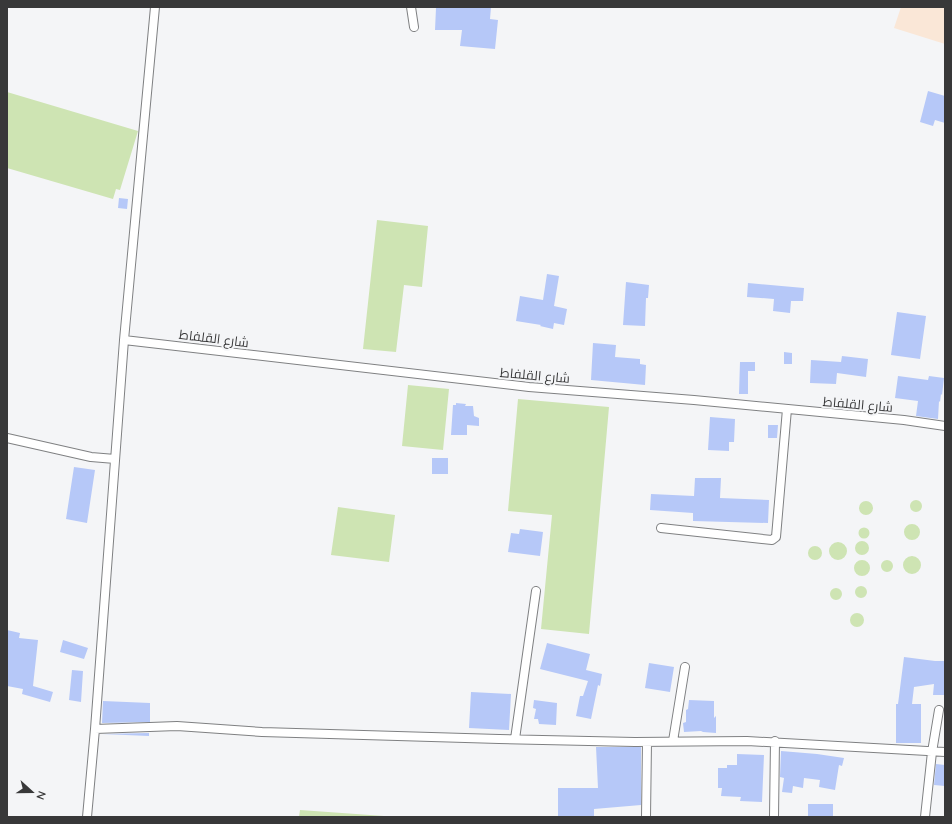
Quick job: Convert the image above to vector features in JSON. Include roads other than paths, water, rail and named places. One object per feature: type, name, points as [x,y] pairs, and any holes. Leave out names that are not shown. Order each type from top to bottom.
[{"type":"street","points":[[87,817],[124,340],[155,7]]},
{"type":"street","points":[[411,7],[414,27]]},
{"type":"street","name":"شارع القلفاط","points":[[124,340],[529,388],[624,394],[904,420],[945,426]]},
{"type":"street","points":[[661,528],[772,540],[776,537],[787,410]]},
{"type":"street","points":[[7,438],[91,457],[115,459]]},
{"type":"street","points":[[515,740],[536,591]]},
{"type":"street","points":[[673,741],[685,667]]},
{"type":"street","points":[[925,817],[932,752],[939,710]]},
{"type":"street","points":[[95,729],[177,726],[262,732],[515,740],[647,742],[775,741],[945,752]]},
{"type":"street","points":[[774,817],[775,741]]},
{"type":"street","points":[[646,817],[647,742]]}]
